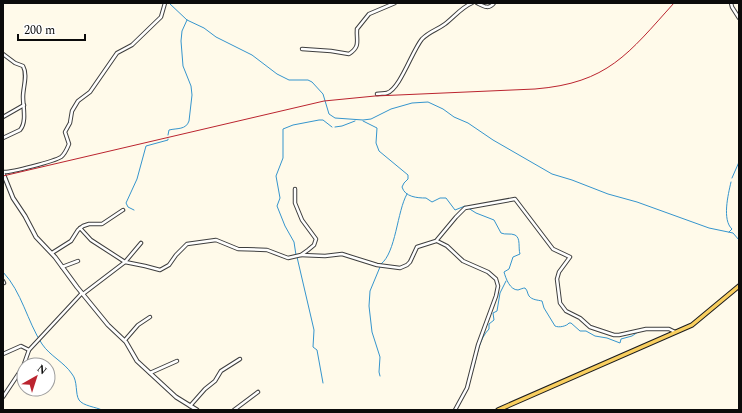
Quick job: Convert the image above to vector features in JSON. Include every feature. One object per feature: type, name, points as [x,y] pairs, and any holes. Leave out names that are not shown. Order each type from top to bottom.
[{"type":"main road","points":[[498,410],[697,322],[739,286]]},
{"type":"street","points":[[165,3],[161,17],[132,46],[118,53],[90,92],[80,98],[75,105],[70,117],[70,123],[65,132],[69,144],[62,156],[57,159],[3,173],[16,204],[25,216],[36,237],[52,253],[82,294],[108,325],[124,340],[137,361],[176,397],[197,410]]},
{"type":"street","points":[[302,49],[349,54],[357,45],[357,29],[367,16],[372,12],[395,3]]},
{"type":"street","points":[[377,94],[391,91],[402,76],[413,53],[425,36],[434,29],[446,23],[463,8],[472,3]]},
{"type":"street","points":[[477,3],[488,7],[492,6],[494,3]]},
{"type":"street","points":[[731,3],[739,18]]},
{"type":"street","points":[[3,54],[12,61],[24,67],[24,111],[21,129],[3,138]]},
{"type":"street","points":[[3,117],[24,104]]},
{"type":"street","points":[[80,228],[91,240],[124,262],[162,270],[169,265],[176,254],[187,244],[214,240],[220,241],[238,250],[267,250],[286,258],[291,258],[312,247],[316,239],[302,220],[295,203],[295,189]]},
{"type":"street","points":[[300,254],[325,256],[342,254],[377,265],[400,268],[410,262],[417,247],[436,241],[465,208],[515,199],[553,249],[570,257],[559,272],[557,279],[560,303],[566,311],[580,318],[590,327],[614,335],[619,336],[646,329],[669,329],[675,333]]},
{"type":"street","points":[[52,253],[71,240],[80,228],[89,224],[102,224],[123,210]]},
{"type":"street","points":[[436,241],[447,246],[463,261],[488,272],[496,279],[498,286],[496,296],[478,345],[467,388],[455,410]]},
{"type":"street","points":[[3,397],[23,367],[29,350],[82,294],[124,262],[141,243]]},
{"type":"street","points":[[62,267],[78,261]]},
{"type":"street","points":[[124,340],[138,325],[150,316]]},
{"type":"street","points":[[3,354],[21,346],[29,350]]},
{"type":"street","points":[[190,406],[205,389],[213,383],[221,371],[240,359]]},
{"type":"street","points":[[150,373],[177,361]]},
{"type":"street","points":[[234,410],[258,392]]},
{"type":"waterway","points":[[169,3],[187,20],[204,28],[216,37],[252,55],[277,74],[289,80],[308,80],[312,82],[323,94],[329,114],[335,118],[363,120],[371,119],[391,109],[412,103],[428,102],[468,123],[493,140],[552,174],[709,228],[733,233],[739,240]]},
{"type":"waterway","points":[[168,135],[169,130],[186,126],[189,121],[192,95],[191,86],[183,66],[181,41],[182,31],[187,20]]},
{"type":"waterway","points":[[296,255],[294,242],[285,226],[277,206],[280,198],[276,176],[283,158],[283,129],[293,125],[319,120],[323,120],[332,127]]},
{"type":"waterway","points":[[335,127],[355,121]]},
{"type":"waterway","points":[[363,121],[377,128],[376,143],[379,151],[408,175],[408,179],[402,187],[406,193],[415,197],[426,198],[432,202],[440,198],[446,198],[455,210],[465,206],[476,213],[494,220],[501,233],[513,234],[517,236],[520,254],[513,257],[509,269],[504,272],[506,278],[515,290],[525,288],[530,297],[535,300],[542,301],[544,308],[555,326],[559,327],[571,323],[580,331],[586,331],[595,336],[607,338],[620,343],[621,339],[632,336],[638,332]]},
{"type":"waterway","points":[[134,210],[128,207],[126,203],[137,179],[146,146],[168,139]]},
{"type":"waterway","points":[[732,178],[739,162]]},
{"type":"waterway","points":[[729,232],[732,229],[729,225],[726,214],[731,182]]},
{"type":"waterway","points":[[381,264],[386,259],[390,251],[407,194]]},
{"type":"waterway","points":[[297,257],[314,330],[313,347],[317,350],[323,383]]},
{"type":"waterway","points":[[380,267],[370,291],[369,306],[372,332],[380,357],[380,376]]},
{"type":"waterway","points":[[3,272],[15,288],[42,344],[69,370],[74,377],[79,400],[86,405],[102,410]]},
{"type":"waterway","points":[[473,370],[483,338],[489,329],[489,324],[494,320],[493,313],[497,311],[500,293],[506,281]]},
{"type":"railway","points":[[3,176],[324,101],[375,96],[535,89],[560,86],[599,73],[615,63],[643,37],[674,3]]}]
